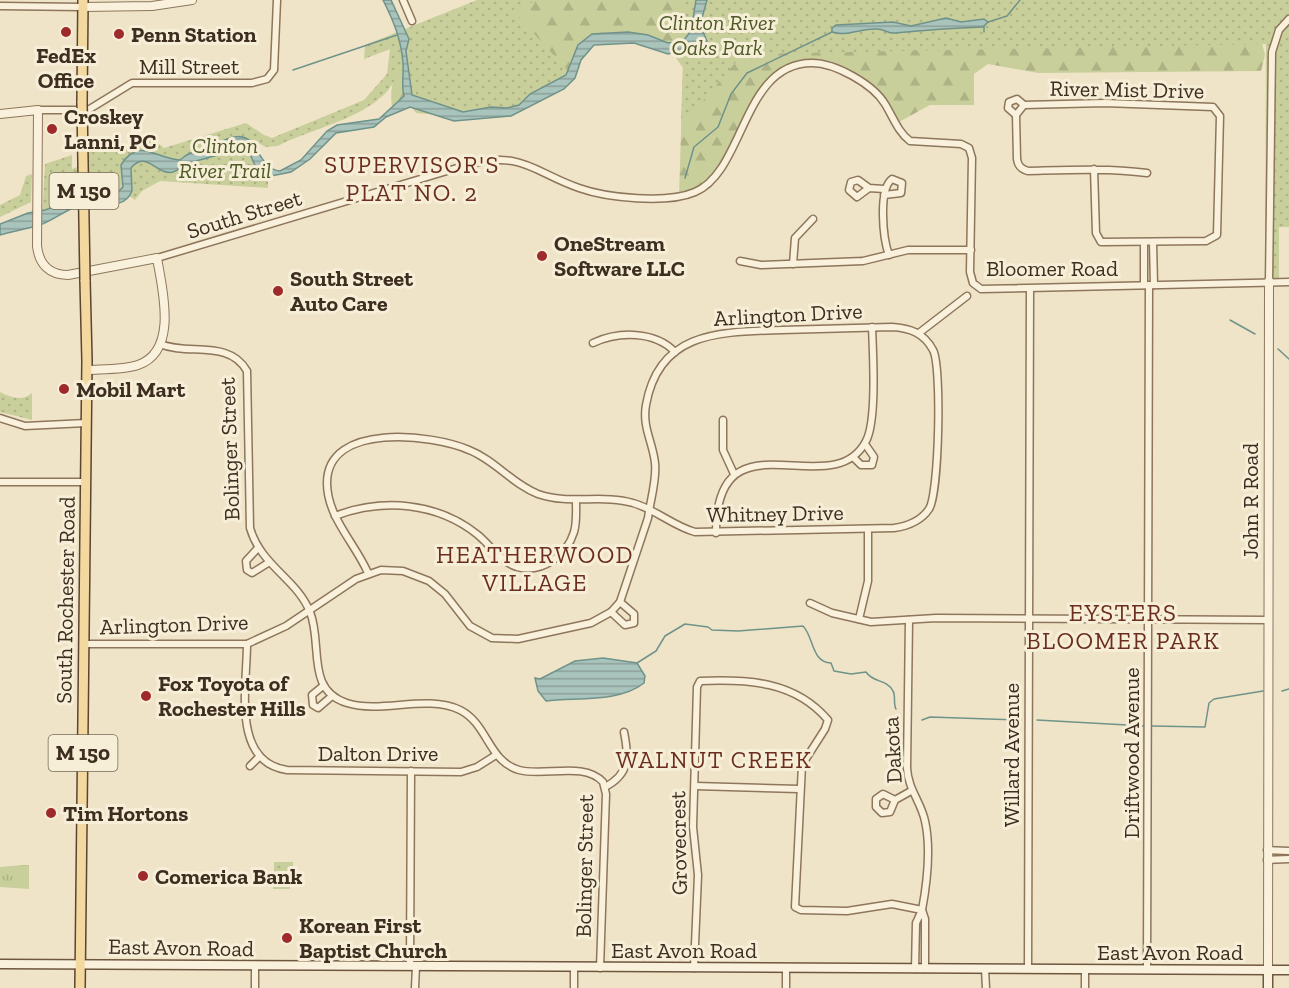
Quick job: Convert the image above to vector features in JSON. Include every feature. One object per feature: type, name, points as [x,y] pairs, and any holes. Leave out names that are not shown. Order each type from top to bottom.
[{"type":"main road","name":"South Rochester Road","points":[[80,988],[87,370],[82,103],[83,4]]},
{"type":"main road","name":"East Avon Road","points":[[0,964],[1289,970]]},
{"type":"main road","name":"John R Road","points":[[1268,970],[1268,988]]},
{"type":"street","points":[[0,6],[83,4],[149,6],[192,0]]},
{"type":"street","name":"Mill Street","points":[[38,110],[88,110],[132,83],[252,83],[263,81],[274,70],[277,0]]},
{"type":"street","points":[[403,0],[412,21]]},
{"type":"street","name":"John R Road","points":[[1268,970],[1269,282],[1272,52],[1280,30],[1289,19]]},
{"type":"street","name":"Bloomer Road","points":[[803,64],[830,67],[872,90],[885,104],[899,129],[910,141],[962,144],[969,148],[972,158],[971,280],[978,288],[987,290],[1289,282]]},
{"type":"street","name":"South Street","points":[[157,258],[467,165],[488,161],[514,161],[529,164],[579,189],[610,195],[657,197],[693,193],[717,175],[747,115],[762,93],[783,72],[803,64]]},
{"type":"street","name":"River Mist Drive","points":[[1016,115],[1008,108],[1009,102],[1017,99],[1024,105],[1111,103],[1204,105],[1216,109],[1220,116],[1219,229],[1217,235],[1206,241],[1108,244],[1098,238],[1094,169],[1028,171],[1021,168],[1017,159],[1016,115],[1024,105]]},
{"type":"street","points":[[0,114],[38,110],[37,231],[39,258],[48,270],[59,275],[157,258],[164,316],[160,344],[150,358],[135,366],[87,370]]},
{"type":"street","points":[[1094,169],[1147,173]]},
{"type":"street","points":[[869,188],[884,192],[884,237],[889,255]]},
{"type":"street","points":[[793,264],[795,238],[813,219]]},
{"type":"street","points":[[1149,285],[1153,242]]},
{"type":"street","points":[[1144,243],[1149,285]]},
{"type":"street","points":[[740,261],[761,265],[871,261],[914,249],[971,250]]},
{"type":"street","name":"Driftwood Avenue","points":[[1147,970],[1150,620],[1149,285]]},
{"type":"street","name":"Willard Avenue","points":[[1028,969],[1030,289]]},
{"type":"street","points":[[919,333],[967,296]]},
{"type":"street","points":[[716,532],[719,497],[734,474],[750,467],[826,465],[853,457],[865,444],[872,422],[872,327]]},
{"type":"street","name":"Arlington Drive","points":[[84,644],[247,644],[274,633],[368,573],[394,570],[422,577],[445,594],[470,626],[484,635],[500,639],[518,639],[591,623],[611,612],[620,602],[649,510],[655,463],[646,433],[646,405],[657,374],[675,352],[713,333],[900,327],[919,333]]},
{"type":"street","name":"Whitney Drive","points":[[368,573],[361,557],[329,505],[327,490],[328,472],[332,463],[347,448],[372,438],[432,441],[461,447],[482,456],[536,493],[576,500],[622,501],[649,510],[683,529],[716,532],[868,529],[894,528],[912,524],[929,510],[934,497],[938,364],[933,350],[919,333]]},
{"type":"street","points":[[593,343],[604,337],[646,336],[663,341],[675,352]]},
{"type":"street","name":"Bolinger Street","points":[[160,344],[230,353],[242,362],[247,371],[248,516],[257,549],[310,610],[316,638],[317,670],[323,686],[332,696],[354,705],[438,705],[455,708],[470,716],[479,726],[496,755],[508,765],[523,771],[592,773],[598,776],[605,787],[600,968]]},
{"type":"street","points":[[0,418],[25,426],[86,423]]},
{"type":"street","points":[[723,420],[723,450],[734,474]]},
{"type":"street","points":[[853,457],[861,465],[872,465],[874,458],[865,444]]},
{"type":"street","points":[[0,482],[85,482]]},
{"type":"street","points":[[335,516],[385,505],[428,510],[460,523],[510,564],[526,568],[550,562],[567,547],[574,529],[576,500]]},
{"type":"street","points":[[859,619],[868,581],[868,529]]},
{"type":"street","name":"Bolinger Street","points":[[257,549],[246,561],[247,570],[252,573],[268,563]]},
{"type":"street","points":[[611,612],[625,625],[634,623],[634,614],[620,602]]},
{"type":"street","points":[[810,603],[832,613],[882,623],[909,620],[1030,618],[1268,620]]},
{"type":"street","name":"Dakota","points":[[909,620],[907,768],[911,791],[923,813],[927,830],[922,910],[916,923],[920,969]]},
{"type":"street","points":[[247,644],[247,733],[259,757],[250,766]]},
{"type":"street","name":"Grovecrest","points":[[694,968],[698,876],[693,827],[697,687],[700,681],[768,684],[786,688],[828,720],[825,729],[805,758],[799,789]]},
{"type":"street","name":"Bolinger Street","points":[[323,686],[312,695],[313,705],[318,708],[332,696]]},
{"type":"street","points":[[605,787],[619,779],[626,768],[624,732]]},
{"type":"street","name":"Dalton Drive","points":[[259,757],[271,766],[287,770],[411,771],[471,770],[496,755]]},
{"type":"street","points":[[411,771],[415,988]]},
{"type":"street","points":[[694,786],[799,789],[795,907],[801,910],[848,911],[892,904],[922,910]]},
{"type":"street","points":[[895,800],[911,791]]},
{"type":"street","points":[[1267,850],[1289,851]]},
{"type":"street","points":[[1267,860],[1289,859]]},
{"type":"street","points":[[255,965],[255,988]]},
{"type":"street","points":[[574,967],[574,988]]},
{"type":"street","points":[[786,969],[786,988]]},
{"type":"street","points":[[985,969],[986,988]]},
{"type":"street","points":[[1085,969],[1085,988]]},
{"type":"green space","name":"Clinton River Trail","points":[[477,0],[538,0],[512,10],[572,75],[520,108],[439,115],[416,113],[410,105],[404,70],[398,71],[391,86],[380,99],[347,118],[278,146],[266,147],[252,140],[250,143],[268,179],[268,188],[160,181],[142,191],[135,200],[128,195],[118,193],[42,218],[45,164],[72,155],[72,169],[85,164],[85,151],[115,139],[125,148],[152,138],[164,148],[246,123],[272,138],[364,100],[387,74],[390,49],[364,59],[365,45]]},
{"type":"green space","points":[[504,0],[1274,0],[1260,35],[1265,55],[1261,71],[1038,73],[988,64],[974,74],[974,105],[930,105],[899,122],[873,93],[851,76],[827,66],[797,67],[770,84],[760,97],[715,178],[702,187],[679,196],[683,68],[670,49],[620,40],[591,45],[560,81],[441,110],[406,106],[393,112],[392,91],[397,56]]},
{"type":"green space","name":"Clinton River Oaks Park","points":[[685,0],[1289,0],[1289,227],[1279,227],[1279,281],[1265,281],[1266,44],[743,54],[681,126]]},
{"type":"green space","points":[[32,174],[31,202],[0,217],[0,205],[20,195],[26,176]]},
{"type":"green space","points":[[0,392],[20,398],[32,393],[32,420],[0,412]]},
{"type":"green space","points":[[274,862],[293,862],[293,875],[274,875]]},
{"type":"green space","points":[[29,865],[29,889],[0,887],[0,867]]},
{"type":"green space","points":[[273,877],[290,877],[290,889],[273,889]]},
{"type":"water","points":[[383,0],[391,0],[409,39],[406,51],[412,95],[463,112],[519,105],[530,94],[566,75],[578,45],[592,34],[628,32],[648,35],[668,43],[683,41],[691,31],[696,0],[707,0],[700,25],[707,41],[696,51],[682,50],[668,54],[634,43],[594,45],[581,60],[575,78],[564,89],[511,116],[454,121],[410,107],[386,117],[374,127],[336,133],[310,159],[291,172],[271,176],[258,172],[243,144],[221,154],[189,163],[173,172],[167,172],[142,161],[131,168],[132,191],[124,201],[114,204],[84,204],[40,225],[0,235],[0,224],[28,213],[119,191],[123,187],[121,165],[134,152],[148,151],[180,160],[227,139],[240,136],[252,144],[266,164],[280,171],[301,160],[327,131],[337,125],[379,119],[404,96],[401,46],[394,23]]},
{"type":"water","points":[[946,18],[961,22],[984,19],[988,22],[983,27],[895,33],[877,29],[843,34],[832,32],[832,28],[836,25],[893,22],[911,26]]},
{"type":"water","points":[[603,658],[637,663],[645,676],[644,683],[622,694],[596,698],[546,701],[538,691],[535,678],[540,679],[575,661]]},
{"type":"waterway","points":[[988,22],[1007,16],[1020,0]]},
{"type":"waterway","points":[[984,27],[984,32]]},
{"type":"waterway","points":[[685,178],[694,147],[718,127],[731,94],[747,73],[832,32]]},
{"type":"waterway","points":[[293,70],[397,35]]},
{"type":"waterway","points":[[1230,320],[1255,334]]},
{"type":"waterway","points":[[1278,349],[1289,359]]},
{"type":"waterway","points":[[637,663],[656,651],[665,636],[685,624],[708,627],[712,630],[738,631],[803,626],[816,654],[825,662],[831,663],[834,671],[851,674],[866,672],[872,678],[890,687],[894,693],[896,709]]},
{"type":"waterway","points":[[1282,691],[1289,689]]},
{"type":"waterway","points":[[1152,726],[1205,727],[1209,703],[1214,699],[1263,691]]},
{"type":"waterway","points":[[922,720],[930,717],[1021,720]]},
{"type":"waterway","points":[[1037,720],[1145,726]]},
{"type":"place","name":"FedEx Office","points":[[66,32]]},
{"type":"place","name":"Penn Station","points":[[119,34]]},
{"type":"place","name":"Croskey Lanni, PC","points":[[52,129]]},
{"type":"place","name":"OneStream Software LLC","points":[[542,256]]},
{"type":"place","name":"South Street Auto Care","points":[[278,291]]},
{"type":"place","name":"Mobil Mart","points":[[64,389]]},
{"type":"place","name":"Fox Toyota of Rochester Hills","points":[[146,696]]},
{"type":"place","name":"Tim Hortons","points":[[51,813]]},
{"type":"place","name":"Comerica Bank","points":[[143,876]]},
{"type":"place","name":"Korean First Baptist Church","points":[[287,938]]},
{"type":"district","name":"SUPERVISOR'S PLAT NO. 2","points":[[412,179]]},
{"type":"district","name":"HEATHERWOOD VILLAGE","points":[[535,569]]},
{"type":"district","name":"EYSTERS BLOOMER PARK","points":[[1123,627]]},
{"type":"district","name":"WALNUT CREEK","points":[[714,760]]}]
